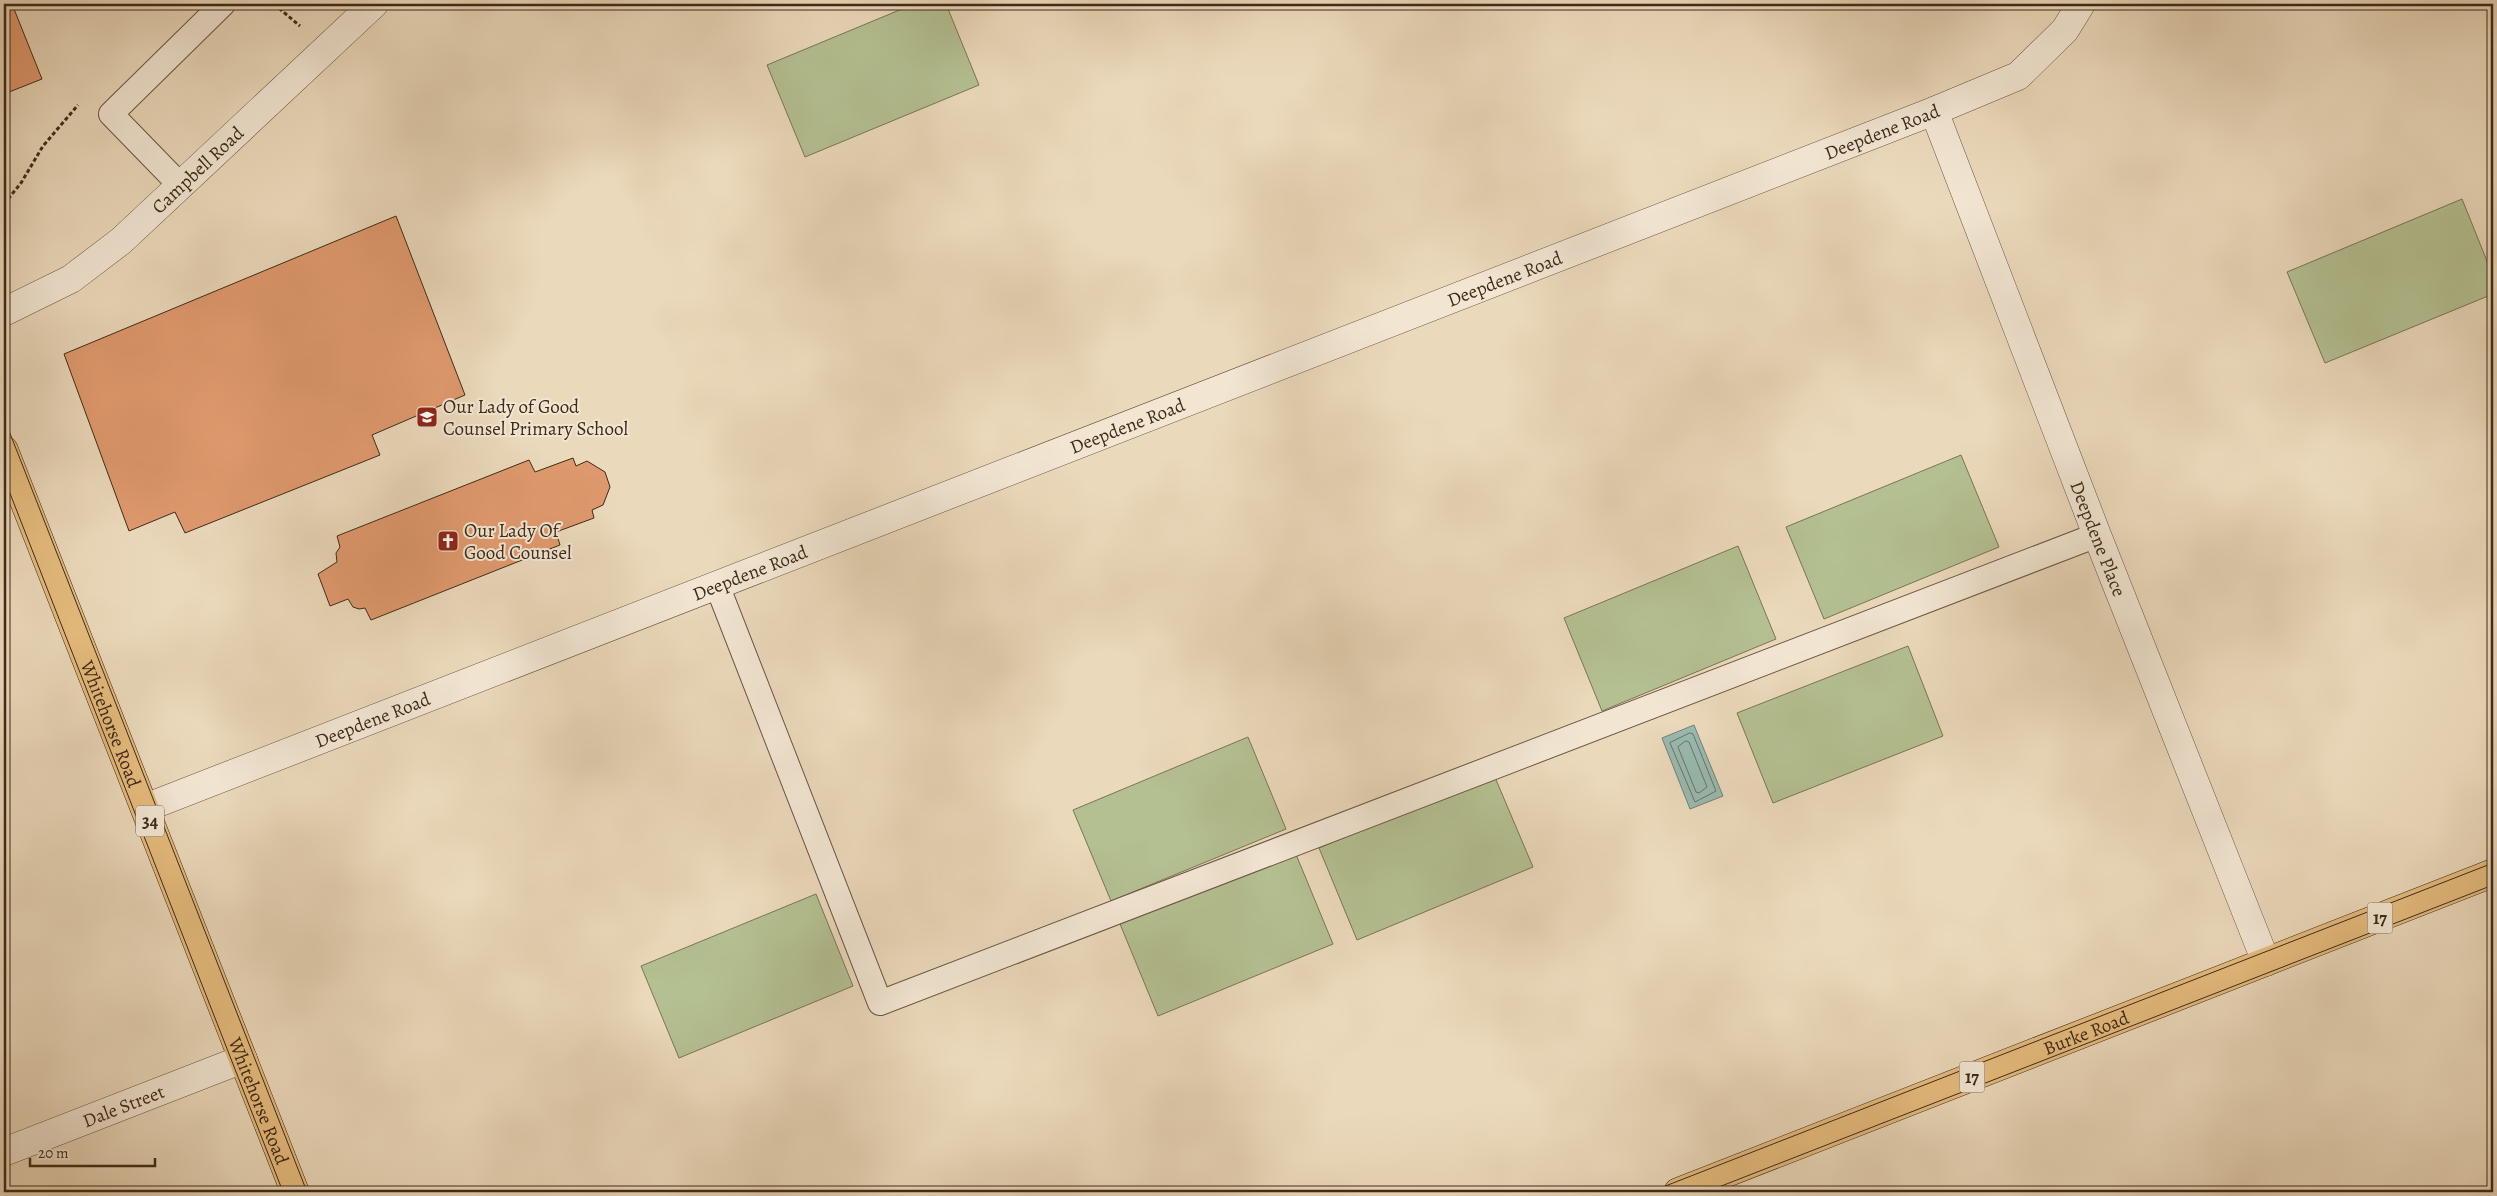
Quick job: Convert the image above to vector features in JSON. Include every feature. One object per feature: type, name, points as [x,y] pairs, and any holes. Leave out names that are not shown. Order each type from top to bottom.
[{"type":"main road","name":"Whitehorse Road","points":[[4,450],[295,1192]]},
{"type":"main road","name":"Burke Road","points":[[1678,1192],[2493,873]]},
{"type":"street","name":"Campbell Road","points":[[4,312],[71,280],[121,240],[374,4]]},
{"type":"street","name":"Deepdene Road","points":[[145,808],[1934,112],[2018,76],[2066,30],[2081,4]]},
{"type":"street","name":"Deepdene Place","points":[[1934,112],[2097,534],[2266,962]]},
{"type":"street","name":"Dale Street","points":[[4,1152],[243,1059]]},
{"type":"lane","points":[[180,185],[111,114],[223,4]]},
{"type":"lane","points":[[717,585],[880,1003],[2097,534]]},
{"type":"green space","points":[[914,4],[946,4],[979,85],[805,157],[767,65]]},
{"type":"green space","points":[[2462,199],[2493,276],[2493,294],[2325,363],[2287,272]]},
{"type":"green space","points":[[1961,455],[1999,547],[1824,619],[1786,527]]},
{"type":"green space","points":[[1738,546],[1776,639],[1602,711],[1564,618]]},
{"type":"green space","points":[[1908,646],[1943,736],[1773,803],[1737,713]]},
{"type":"green space","points":[[1248,737],[1286,829],[1111,901],[1073,810]]},
{"type":"green space","points":[[1494,775],[1533,867],[1357,940],[1319,848]]},
{"type":"green space","points":[[1295,852],[1333,944],[1158,1016],[1120,924]]},
{"type":"green space","points":[[816,894],[853,986],[679,1058],[641,966]]},
{"type":"water","points":[[1694,725],[1723,796],[1690,809],[1662,738]]},
{"type":"building","points":[[4,4],[12,4],[42,79],[4,94]]},
{"type":"building","points":[[396,216],[465,395],[372,435],[380,455],[185,533],[175,512],[129,531],[64,354]]},
{"type":"building","name":"Our Lady Of Good Counsel","points":[[573,458],[576,466],[587,461],[605,472],[610,487],[603,505],[592,510],[594,518],[556,532],[560,545],[371,620],[365,608],[353,607],[348,599],[330,606],[318,574],[337,562],[336,553],[340,547],[337,536],[529,460],[535,472]]},
{"type":"tram line","points":[[4,418],[307,1192]]},
{"type":"tram line","points":[[4,478],[283,1192]]},
{"type":"tram line","points":[[1650,1192],[2493,863]]},
{"type":"tram line","points":[[1706,1192],[2493,885]]},
{"type":"place","name":"Our Lady of Good Counsel Primary School","points":[[427,417]]},
{"type":"place","name":"Our Lady Of Good Counsel","points":[[448,541]]}]
